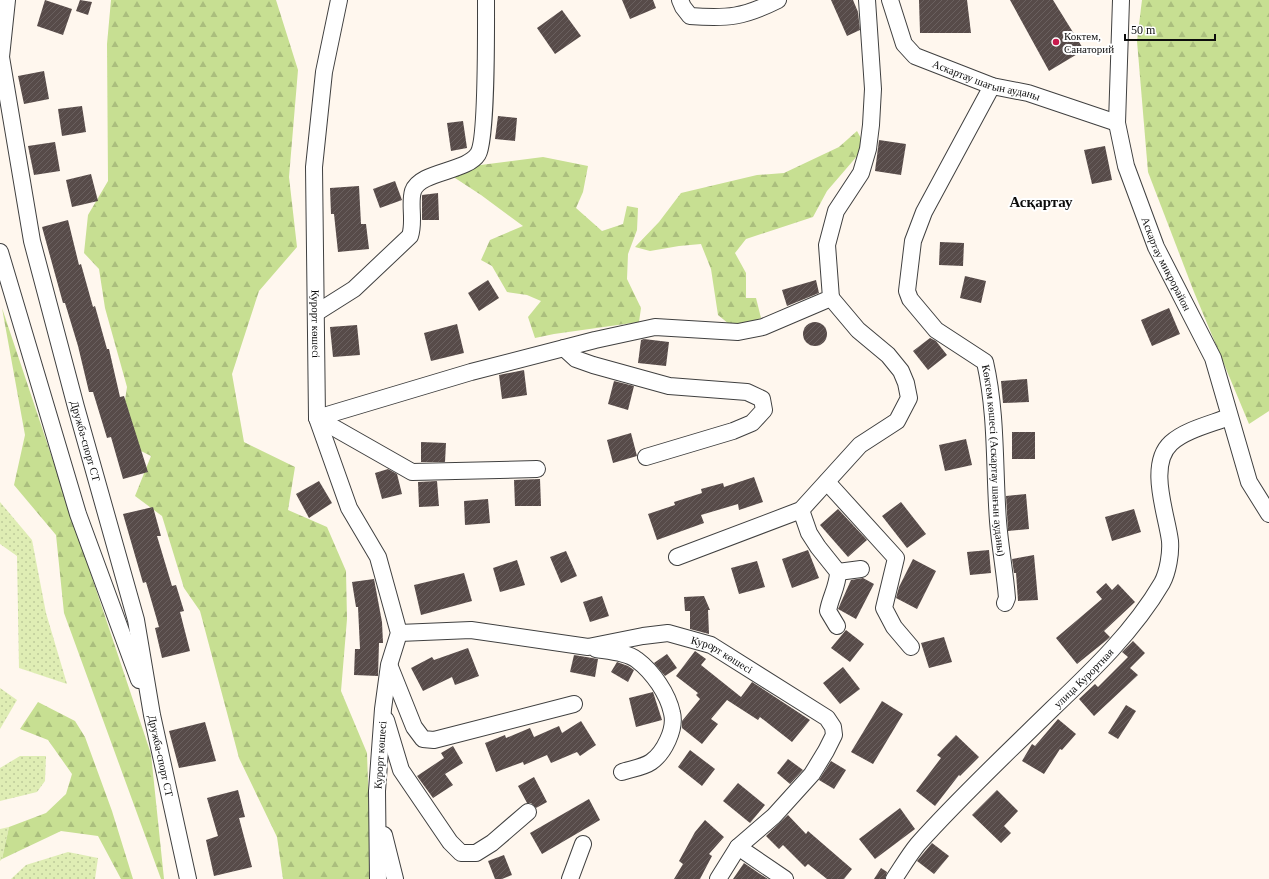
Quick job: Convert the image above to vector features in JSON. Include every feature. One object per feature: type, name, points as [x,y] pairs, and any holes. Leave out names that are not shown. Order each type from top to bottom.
[{"type":"street","name":"Дружба-спорт СТ","points":[[7,0],[1,57],[32,241],[76,407],[136,620],[152,715],[188,879]]},
{"type":"street","name":"Курорт көшесі","points":[[339,0],[324,72],[314,167],[317,418],[349,508],[378,557],[399,633],[390,665],[383,709],[377,792],[378,879]]},
{"type":"street","points":[[316,312],[354,288],[410,236],[413,228],[413,191],[417,185],[425,179],[470,161],[478,156],[481,146],[483,115],[486,0]]},
{"type":"street","points":[[680,0],[690,16],[723,18],[756,11],[778,0]]},
{"type":"street","points":[[677,557],[801,510],[860,445],[897,421],[909,398],[906,383],[901,371],[888,355],[858,330],[831,298],[827,245],[836,211],[861,173],[868,149],[871,125],[873,89],[867,0]]},
{"type":"street","name":"Аскартау шағын ауданы","points":[[890,0],[904,44],[915,56],[992,86],[1028,93],[1118,123]]},
{"type":"street","name":"Аскартау микрорайон","points":[[1121,0],[1118,123],[1126,166],[1156,247],[1213,358],[1249,482],[1269,514]]},
{"type":"street","name":"Көктем көшесі (Аскартау шағын ауданы)","points":[[992,86],[924,212],[913,241],[907,291],[910,299],[936,330],[985,362],[990,384],[996,447],[998,521],[1007,598],[1005,603]]},
{"type":"street","points":[[0,252],[78,514],[152,715]]},
{"type":"street","points":[[317,418],[471,372],[564,348],[654,328],[738,332],[763,328],[831,298]]},
{"type":"street","points":[[564,348],[576,359],[669,386],[747,392],[762,399],[764,410],[752,423],[733,431],[646,457]]},
{"type":"street","name":"улица Курортная","points":[[894,879],[917,845],[999,760],[1085,678],[1148,607],[1165,576],[1170,542],[1160,495],[1159,474],[1163,456],[1169,444],[1179,437],[1229,416]]},
{"type":"street","points":[[317,418],[412,472],[537,469]]},
{"type":"street","points":[[826,482],[896,558],[884,608],[894,627],[911,647]]},
{"type":"street","points":[[801,510],[815,542],[838,572],[837,581],[829,599],[828,611],[832,620],[837,626]]},
{"type":"street","points":[[838,572],[861,569]]},
{"type":"street","name":"Курорт көшесі","points":[[399,633],[471,630],[588,647],[643,636],[668,633],[711,645],[827,718],[833,727],[834,735],[812,774],[774,816],[738,847],[718,879]]},
{"type":"street","points":[[588,647],[624,654],[637,659],[655,678],[666,697],[673,714],[671,730],[663,752],[650,763],[622,772]]},
{"type":"street","points":[[390,665],[414,727],[423,739],[434,740],[574,704]]},
{"type":"street","points":[[383,709],[401,770],[450,842],[461,853],[476,853],[492,843],[528,812]]},
{"type":"street","points":[[378,810],[395,879]]},
{"type":"street","points":[[570,879],[583,844]]},
{"type":"street","points":[[738,847],[785,879]]},
{"type":"green space","points":[[111,0],[276,0],[298,70],[289,177],[297,247],[259,291],[232,374],[244,442],[295,467],[288,510],[327,527],[346,571],[347,619],[341,691],[367,753],[370,839],[384,879],[283,879],[277,837],[239,758],[200,611],[184,588],[162,516],[135,496],[151,456],[119,440],[127,387],[105,308],[99,269],[84,253],[88,215],[108,181],[107,44]]},
{"type":"green space","points":[[1142,0],[1269,0],[1269,411],[1249,424],[1194,292],[1148,172],[1137,41]]},
{"type":"green space","points":[[857,131],[863,142],[858,155],[827,191],[813,217],[746,239],[735,253],[746,273],[746,298],[756,298],[761,318],[746,324],[729,324],[718,315],[711,269],[701,244],[650,251],[635,247],[659,222],[681,193],[757,175],[784,173],[839,147]]},
{"type":"green space","points":[[543,157],[588,166],[583,192],[576,208],[602,231],[623,224],[627,206],[638,208],[637,230],[628,254],[627,279],[641,308],[639,322],[535,338],[528,317],[541,301],[527,295],[507,292],[492,266],[481,260],[490,240],[523,226],[452,176],[457,168]]},
{"type":"green space","points":[[2,308],[151,754],[164,879],[161,879],[64,613],[56,535],[14,485],[25,435]]},
{"type":"green space","points":[[0,502],[32,540],[46,613],[67,684],[19,668],[17,556],[0,544]]},
{"type":"green space","points":[[0,688],[17,700],[0,729]]},
{"type":"green space","points":[[38,702],[75,721],[85,737],[112,811],[133,879],[121,879],[98,836],[61,831],[2,859],[9,827],[46,813],[66,794],[72,774],[48,740],[20,729]]},
{"type":"green space","points":[[20,756],[46,756],[45,781],[37,792],[0,801],[0,768]]},
{"type":"green space","points":[[9,827],[2,859],[0,861],[0,829]]},
{"type":"green space","points":[[68,852],[98,858],[95,879],[11,879],[26,865]]},
{"type":"building","points":[[45,0],[72,9],[63,35],[37,26]]},
{"type":"building","points":[[80,0],[92,2],[88,15],[76,11]]},
{"type":"building","points":[[622,0],[653,0],[656,8],[630,19]]},
{"type":"building","points":[[831,0],[853,0],[858,12],[860,30],[847,36]]},
{"type":"building","points":[[919,0],[967,0],[971,33],[920,33]]},
{"type":"building","name":"Коктем, Санаторий","points":[[1010,0],[1053,0],[1084,50],[1049,71]]},
{"type":"building","points":[[562,10],[581,36],[555,54],[537,28]]},
{"type":"building","points":[[44,71],[49,99],[24,104],[18,76]]},
{"type":"building","points":[[82,106],[86,132],[62,136],[58,109]]},
{"type":"building","points":[[498,116],[517,118],[515,141],[495,139]]},
{"type":"building","points":[[463,121],[467,148],[451,151],[447,123]]},
{"type":"building","points":[[879,140],[906,144],[901,175],[875,171]]},
{"type":"building","points":[[55,142],[60,171],[34,175],[28,146]]},
{"type":"building","points":[[1105,146],[1112,180],[1092,184],[1084,150]]},
{"type":"building","points":[[91,174],[98,201],[72,207],[66,180]]},
{"type":"building","points":[[395,181],[402,200],[380,208],[373,189]]},
{"type":"building","points":[[359,186],[361,224],[366,224],[369,249],[338,252],[334,214],[331,214],[330,188]]},
{"type":"building","points":[[438,193],[439,220],[422,220],[422,195]]},
{"type":"building","points":[[68,220],[79,265],[81,264],[93,307],[95,306],[107,349],[109,349],[120,397],[124,396],[148,472],[123,479],[111,437],[107,438],[93,392],[89,392],[78,346],[65,303],[63,303],[42,227]]},
{"type":"building","points":[[940,242],[964,243],[963,266],[939,265]]},
{"type":"building","points":[[965,276],[986,281],[981,303],[960,298]]},
{"type":"building","points":[[488,280],[499,298],[479,311],[468,293]]},
{"type":"building","points":[[816,280],[819,293],[787,306],[782,290]]},
{"type":"building","points":[[1169,308],[1180,334],[1152,346],[1141,320]]},
{"type":"building","points":[[810,322],[820,322],[827,329],[827,339],[820,346],[810,346],[803,339],[803,329]]},
{"type":"building","points":[[457,324],[464,353],[431,361],[424,333]]},
{"type":"building","points":[[357,325],[360,355],[333,357],[330,327]]},
{"type":"building","points":[[930,338],[936,341],[947,355],[928,370],[913,351]]},
{"type":"building","points":[[644,339],[669,342],[666,366],[638,363],[641,340]]},
{"type":"building","points":[[524,370],[527,395],[502,399],[499,375]]},
{"type":"building","points":[[1027,379],[1029,402],[1003,403],[1001,381]]},
{"type":"building","points":[[614,381],[634,386],[628,410],[608,404]]},
{"type":"building","points":[[1012,432],[1035,432],[1035,459],[1012,459]]},
{"type":"building","points":[[631,433],[637,456],[613,463],[607,440]]},
{"type":"building","points":[[966,439],[972,465],[945,471],[939,445]]},
{"type":"building","points":[[421,442],[446,443],[445,462],[421,462]]},
{"type":"building","points":[[388,469],[397,474],[402,494],[382,499],[375,473]]},
{"type":"building","points":[[754,477],[763,502],[739,510],[738,504],[701,515],[704,523],[657,540],[648,514],[675,505],[674,502],[702,493],[701,489],[723,483],[724,487]]},
{"type":"building","points":[[540,479],[541,506],[515,506],[514,480]]},
{"type":"building","points":[[319,481],[332,503],[309,518],[296,494]]},
{"type":"building","points":[[437,481],[439,506],[419,507],[418,482]]},
{"type":"building","points":[[1026,494],[1029,529],[1008,531],[1006,496]]},
{"type":"building","points":[[488,499],[490,523],[465,525],[464,501]]},
{"type":"building","points":[[901,502],[926,534],[907,548],[882,516]]},
{"type":"building","points":[[153,507],[161,536],[157,536],[172,586],[176,585],[184,611],[180,612],[190,651],[162,658],[155,628],[159,627],[146,582],[143,583],[123,514]]},
{"type":"building","points":[[838,509],[867,540],[848,557],[820,525]]},
{"type":"building","points":[[1134,509],[1141,532],[1112,541],[1105,517]]},
{"type":"building","points":[[808,550],[819,578],[792,588],[782,559]]},
{"type":"building","points":[[989,550],[991,573],[970,575],[967,552]]},
{"type":"building","points":[[566,551],[577,576],[561,583],[550,557]]},
{"type":"building","points":[[1034,555],[1038,600],[1018,601],[1016,573],[1014,573],[1012,559]]},
{"type":"building","points":[[913,559],[936,571],[917,609],[896,598],[899,587]]},
{"type":"building","points":[[517,560],[525,585],[500,592],[493,568]]},
{"type":"building","points":[[757,561],[765,587],[739,594],[731,568]]},
{"type":"building","points":[[464,573],[472,601],[421,615],[414,585]]},
{"type":"building","points":[[863,578],[874,584],[856,619],[838,609],[851,580]]},
{"type":"building","points":[[374,579],[382,622],[383,643],[379,643],[378,676],[354,675],[355,649],[360,649],[358,607],[356,607],[352,582]]},
{"type":"building","points":[[1106,583],[1112,590],[1118,584],[1135,602],[1104,631],[1110,637],[1077,664],[1056,638],[1102,599],[1096,592]]},
{"type":"building","points":[[602,596],[609,616],[590,622],[583,602]]},
{"type":"building","points":[[704,596],[710,610],[708,610],[709,634],[690,629],[690,611],[685,611],[684,597]]},
{"type":"building","points":[[846,630],[864,644],[850,662],[831,648]]},
{"type":"building","points":[[944,637],[952,662],[929,668],[921,643]]},
{"type":"building","points":[[1133,641],[1145,653],[1130,668],[1138,675],[1094,716],[1079,699],[1095,684],[1098,687],[1128,657],[1122,652]]},
{"type":"building","points":[[468,648],[479,676],[455,685],[452,677],[423,691],[411,668],[432,657],[434,660]]},
{"type":"building","points":[[695,651],[706,659],[701,665],[741,697],[752,682],[810,720],[792,742],[760,717],[758,720],[727,700],[711,719],[718,724],[702,744],[682,728],[682,721],[700,699],[696,695],[698,693],[676,676]]},
{"type":"building","points":[[667,654],[677,668],[665,676],[654,663]]},
{"type":"building","points":[[574,655],[598,659],[595,677],[570,672]]},
{"type":"building","points":[[617,662],[634,670],[628,682],[611,672]]},
{"type":"building","points":[[843,667],[860,689],[840,704],[823,683]]},
{"type":"building","points":[[653,692],[662,720],[636,727],[629,698]]},
{"type":"building","points":[[882,701],[903,714],[873,764],[851,752]]},
{"type":"building","points":[[1126,705],[1136,711],[1118,739],[1108,733]]},
{"type":"building","points":[[1058,719],[1076,734],[1062,750],[1060,749],[1044,774],[1022,761],[1032,744],[1035,746]]},
{"type":"building","points":[[581,721],[596,745],[580,756],[577,752],[551,763],[547,755],[524,765],[523,762],[496,772],[485,743],[505,735],[506,738],[530,728],[534,737],[559,726],[562,733]]},
{"type":"building","points":[[205,722],[216,761],[179,768],[169,731]]},
{"type":"building","points":[[956,735],[979,757],[960,776],[959,775],[935,806],[916,791],[941,758],[937,755]]},
{"type":"building","points":[[453,746],[463,763],[445,774],[453,785],[433,798],[417,776],[444,758],[441,753]]},
{"type":"building","points":[[690,750],[715,769],[702,786],[678,767]]},
{"type":"building","points":[[788,759],[803,770],[790,784],[777,773]]},
{"type":"building","points":[[831,761],[846,770],[834,789],[819,780]]},
{"type":"building","points":[[534,777],[547,802],[536,808],[531,803],[527,803],[518,786]]},
{"type":"building","points":[[738,783],[765,805],[750,823],[723,801]]},
{"type":"building","points":[[238,790],[245,817],[239,818],[252,867],[214,876],[206,840],[218,836],[207,798]]},
{"type":"building","points":[[997,790],[1018,811],[1004,826],[1011,833],[1001,843],[972,815]]},
{"type":"building","points":[[589,799],[600,820],[542,854],[530,833]]},
{"type":"building","points":[[900,808],[915,829],[875,859],[859,839]]},
{"type":"building","points":[[788,815],[806,834],[808,831],[852,869],[844,879],[827,879],[808,864],[805,867],[783,845],[779,849],[766,836]]},
{"type":"building","points":[[705,820],[724,837],[709,854],[712,856],[700,879],[674,879],[683,864],[679,861],[695,832]]},
{"type":"building","points":[[932,843],[949,856],[934,874],[917,861]]},
{"type":"building","points":[[504,855],[512,875],[502,879],[495,879],[488,861]]},
{"type":"building","points":[[744,863],[760,874],[768,879],[733,879]]},
{"type":"building","points":[[881,868],[887,872],[885,879],[874,879]]},
{"type":"place","name":"Коктем, Санаторий","points":[[1056,42]]},
{"type":"district","name":"Асқартау","points":[[1041,202]]}]
